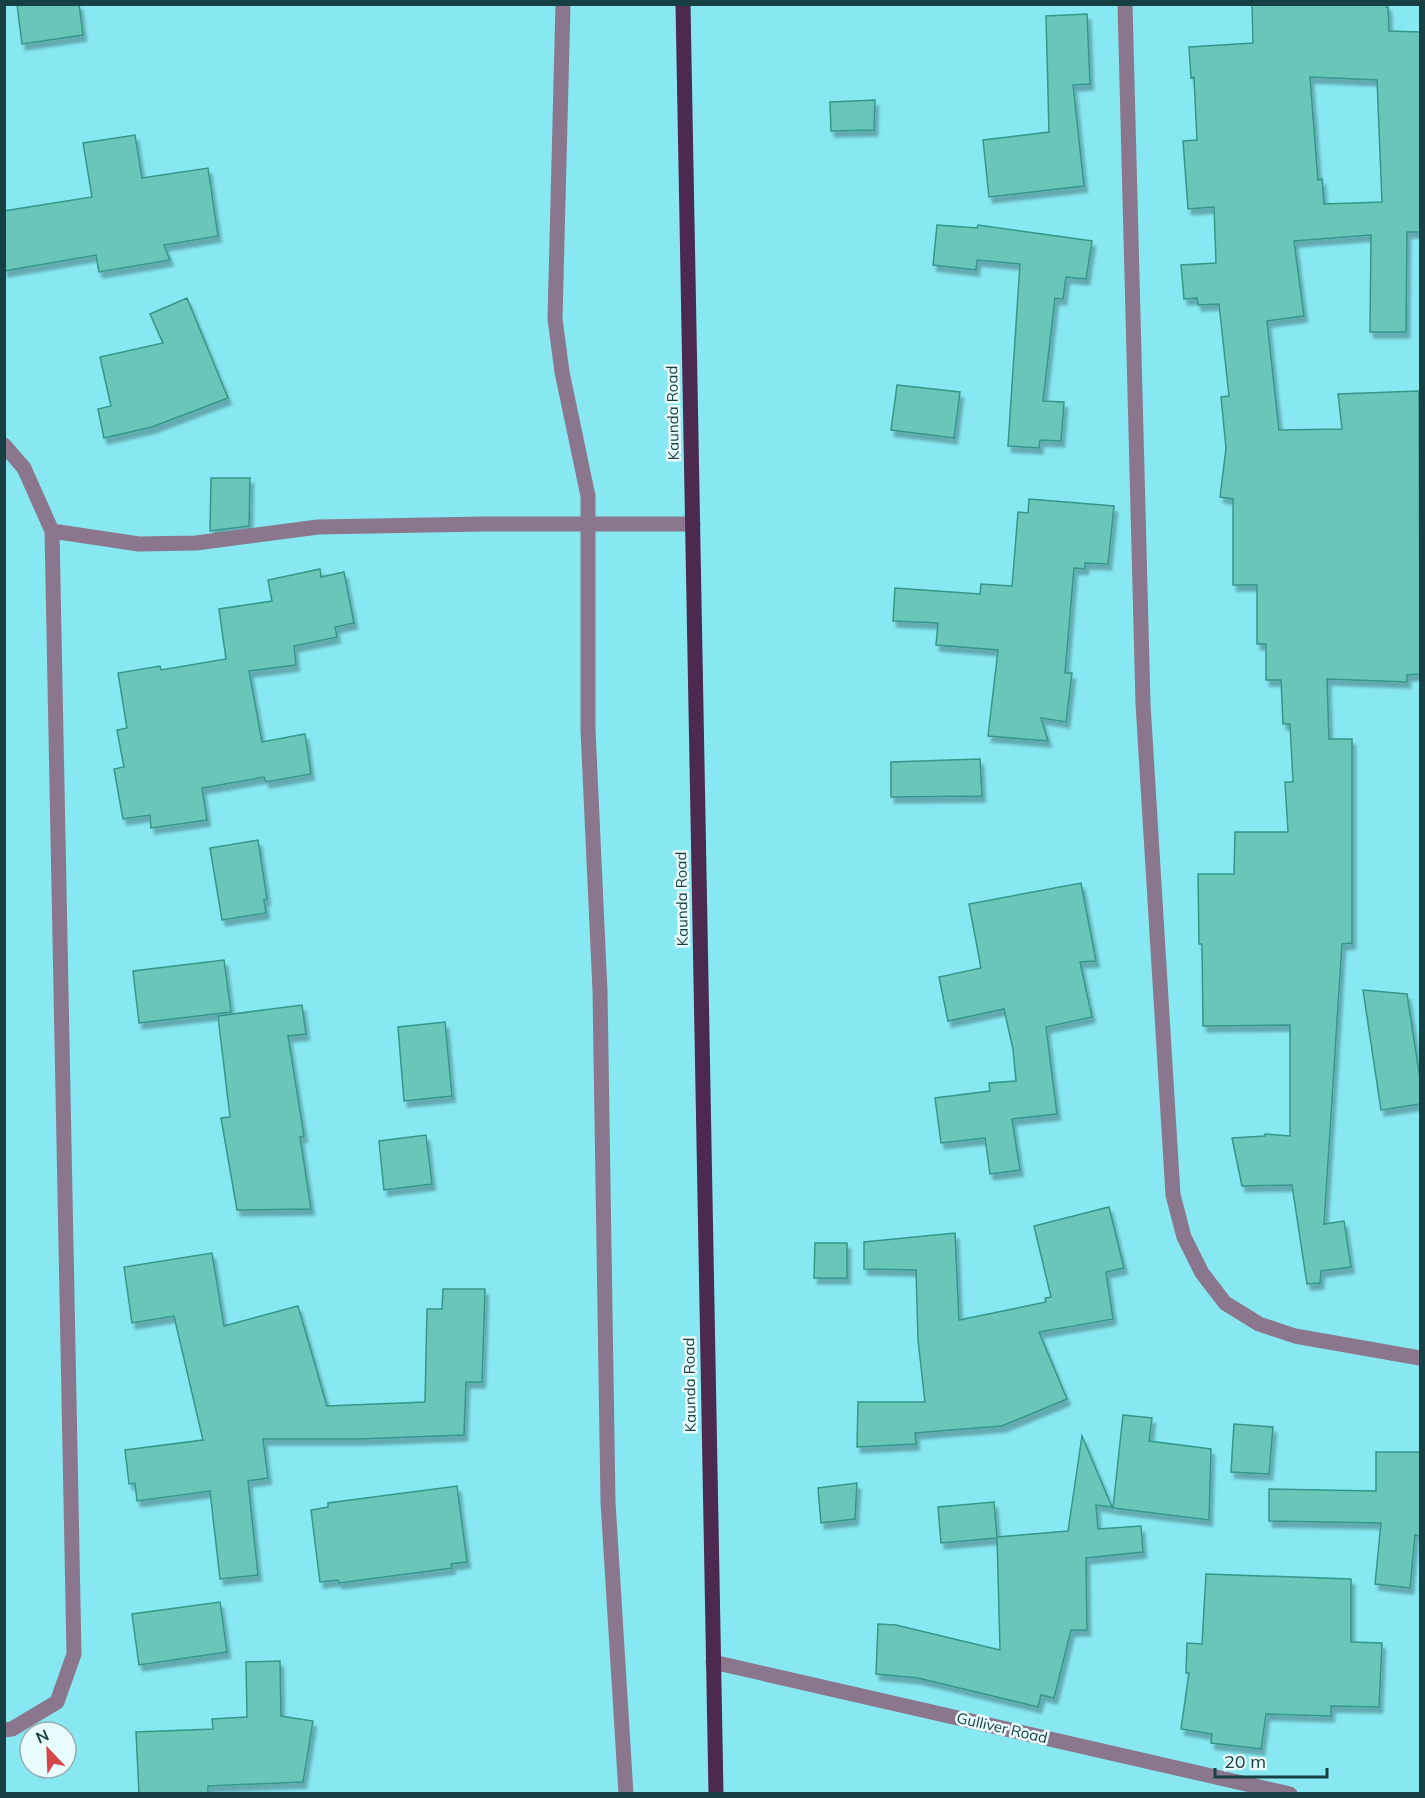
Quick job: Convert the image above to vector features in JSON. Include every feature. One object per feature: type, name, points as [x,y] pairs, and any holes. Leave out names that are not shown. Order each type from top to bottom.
[{"type":"main road","name":"Kaunda Road","points":[[683,4],[716,1794]]},
{"type":"street","points":[[562,4],[555,319],[562,372],[588,496],[588,730],[600,991],[608,1502],[626,1794]]},
{"type":"street","points":[[1125,4],[1143,704],[1173,1195],[1188,1246],[1202,1273],[1226,1303],[1259,1324],[1296,1336],[1420,1358]]},
{"type":"street","points":[[4,445],[24,468],[52,531],[74,1654],[57,1702],[12,1729],[4,1730]]},
{"type":"street","points":[[52,531],[150,544],[196,543],[318,527],[693,524]]},
{"type":"street","name":"Gulliver Road","points":[[713,1662],[1290,1794]]},
{"type":"building","points":[[17,4],[79,4],[83,35],[22,44]]},
{"type":"building","points":[[1252,4],[1386,4],[1389,31],[1420,32],[1420,232],[1407,232],[1406,332],[1370,332],[1371,235],[1294,241],[1304,316],[1267,321],[1279,430],[1342,429],[1338,394],[1419,391],[1420,674],[1407,675],[1407,682],[1327,679],[1329,739],[1352,739],[1352,943],[1342,944],[1324,1224],[1344,1221],[1351,1267],[1321,1271],[1320,1283],[1307,1284],[1292,1185],[1242,1186],[1232,1138],[1265,1136],[1265,1134],[1290,1136],[1290,1025],[1203,1026],[1202,944],[1199,944],[1198,874],[1234,874],[1235,832],[1288,832],[1285,782],[1293,782],[1290,724],[1283,724],[1281,680],[1266,680],[1266,644],[1257,644],[1257,585],[1233,585],[1233,499],[1220,497],[1226,448],[1221,397],[1229,396],[1219,304],[1198,305],[1197,298],[1184,299],[1181,265],[1216,263],[1214,207],[1188,209],[1183,141],[1197,140],[1194,77],[1191,78],[1189,47],[1253,43]],"holes":[[[1310,77],[1377,80],[1382,202],[1324,204],[1322,179],[1318,180]]]},
{"type":"building","points":[[1087,14],[1090,84],[1073,85],[1084,186],[989,197],[983,140],[1049,132],[1046,16]]},
{"type":"building","points":[[875,100],[874,130],[831,131],[830,102]]},
{"type":"building","points":[[135,135],[142,178],[208,168],[218,236],[164,245],[170,260],[99,272],[96,255],[4,271],[4,211],[92,197],[83,143]]},
{"type":"building","points":[[937,225],[977,228],[978,225],[1092,241],[1086,279],[1066,277],[1063,299],[1055,298],[1043,401],[1064,402],[1061,441],[1040,440],[1039,448],[1008,446],[1020,264],[977,260],[976,270],[933,265]]},
{"type":"building","points":[[187,298],[228,398],[152,427],[104,438],[98,409],[111,406],[100,357],[163,343],[150,314]]},
{"type":"building","points":[[897,385],[960,392],[954,438],[891,430]]},
{"type":"building","points":[[211,478],[250,478],[249,526],[210,531]]},
{"type":"building","points":[[1029,499],[1114,506],[1108,564],[1085,563],[1085,569],[1074,568],[1065,673],[1072,673],[1066,722],[1041,718],[1048,741],[988,736],[998,650],[936,645],[938,623],[893,621],[895,588],[980,594],[981,584],[1012,586],[1018,512],[1028,513]]},
{"type":"building","points":[[320,569],[321,577],[344,572],[354,623],[335,627],[337,637],[294,646],[296,665],[249,671],[262,742],[305,734],[311,774],[266,782],[264,777],[202,788],[207,820],[151,828],[150,815],[123,819],[114,769],[124,767],[117,730],[127,728],[118,673],[160,666],[161,670],[226,659],[219,609],[272,601],[268,580]]},
{"type":"building","points":[[980,759],[982,796],[891,797],[891,762]]},
{"type":"building","points":[[258,840],[267,899],[264,900],[266,913],[222,920],[210,848]]},
{"type":"building","points":[[1081,883],[1096,961],[1080,962],[1092,1017],[1046,1027],[1057,1114],[1012,1119],[1020,1170],[990,1174],[985,1138],[941,1143],[935,1098],[990,1091],[989,1083],[1016,1081],[1013,1049],[1004,1009],[948,1021],[939,977],[981,968],[969,904]]},
{"type":"building","points":[[224,960],[231,1012],[139,1023],[133,971]]},
{"type":"building","points":[[1363,990],[1407,994],[1420,1079],[1420,1104],[1381,1110]]},
{"type":"building","points":[[302,1005],[306,1034],[288,1036],[304,1136],[300,1137],[311,1209],[237,1210],[221,1118],[230,1117],[218,1016]]},
{"type":"building","points":[[445,1022],[452,1096],[404,1101],[398,1027]]},
{"type":"building","points":[[426,1135],[432,1184],[384,1190],[379,1141]]},
{"type":"building","points":[[1109,1207],[1124,1268],[1106,1272],[1113,1319],[1039,1332],[1067,1399],[1002,1426],[915,1433],[916,1444],[857,1447],[858,1402],[925,1402],[918,1340],[916,1270],[864,1269],[864,1242],[955,1233],[959,1320],[1046,1302],[1045,1298],[1051,1297],[1034,1226]]},
{"type":"building","points":[[815,1243],[847,1243],[847,1278],[814,1278]]},
{"type":"building","points":[[212,1253],[224,1326],[298,1306],[327,1406],[425,1402],[427,1309],[442,1309],[443,1289],[485,1289],[482,1382],[466,1382],[464,1435],[360,1439],[263,1439],[268,1478],[248,1481],[258,1575],[220,1579],[210,1491],[137,1501],[135,1483],[129,1484],[125,1450],[203,1440],[174,1316],[132,1323],[124,1267]]},
{"type":"building","points":[[1123,1415],[1152,1418],[1149,1441],[1211,1449],[1209,1520],[1113,1508]]},
{"type":"building","points":[[1234,1424],[1273,1427],[1269,1474],[1231,1472]]},
{"type":"building","points":[[1082,1436],[1112,1507],[1096,1505],[1098,1529],[1141,1526],[1143,1552],[1086,1558],[1087,1630],[1071,1630],[1054,1698],[1041,1695],[1038,1707],[918,1678],[876,1674],[878,1624],[896,1625],[1000,1650],[997,1537],[1068,1531]]},
{"type":"building","points":[[1376,1452],[1420,1452],[1420,1536],[1415,1535],[1410,1588],[1375,1584],[1381,1523],[1269,1521],[1269,1489],[1376,1491]]},
{"type":"building","points":[[857,1483],[855,1519],[821,1523],[818,1488]]},
{"type":"building","points":[[457,1486],[467,1562],[451,1564],[452,1568],[339,1583],[338,1580],[320,1582],[311,1510],[328,1507],[328,1503]]},
{"type":"building","points":[[994,1502],[997,1538],[941,1543],[938,1507]]},
{"type":"building","points":[[1206,1574],[1351,1579],[1351,1642],[1382,1643],[1379,1707],[1331,1706],[1331,1716],[1266,1714],[1261,1749],[1211,1743],[1212,1734],[1181,1729],[1189,1673],[1186,1673],[1187,1643],[1202,1644]]},
{"type":"building","points":[[220,1602],[227,1652],[139,1665],[132,1614]]},
{"type":"building","points":[[280,1661],[281,1716],[313,1721],[303,1782],[208,1786],[208,1794],[139,1794],[136,1732],[213,1729],[212,1719],[247,1717],[246,1662]]}]
